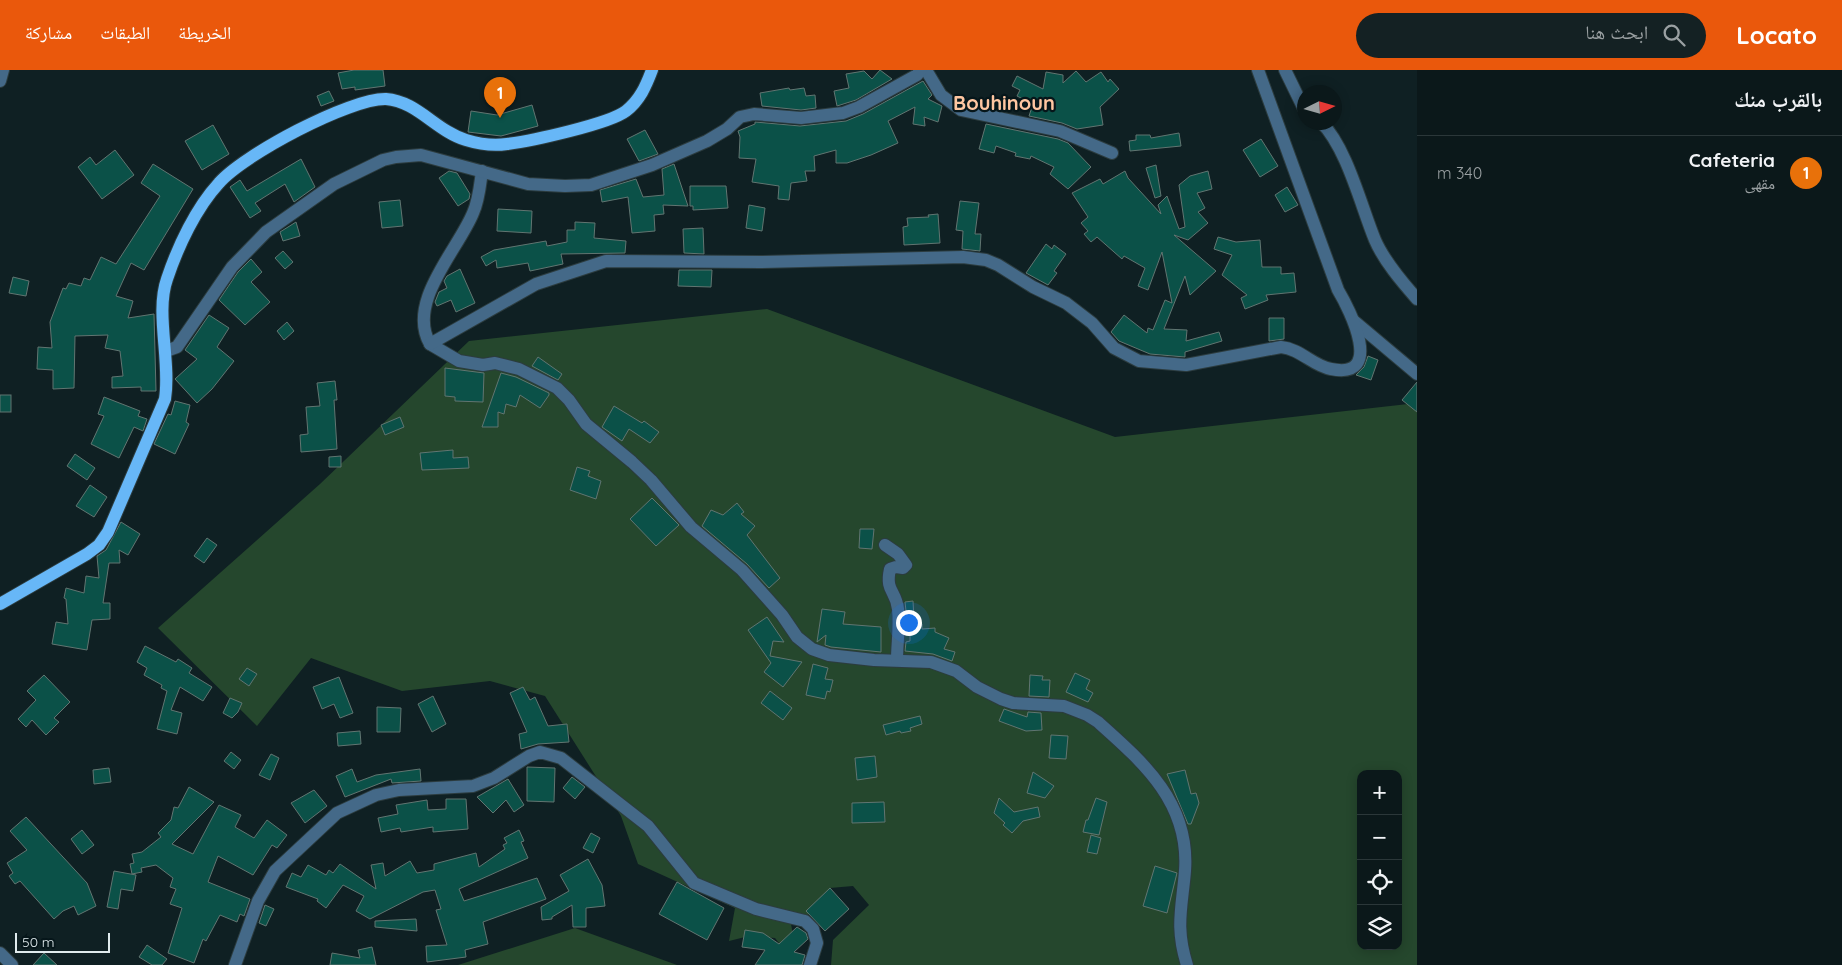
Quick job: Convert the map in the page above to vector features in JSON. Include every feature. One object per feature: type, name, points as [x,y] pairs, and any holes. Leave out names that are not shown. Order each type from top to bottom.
[{"type":"main road","points":[[0,604],[87,554],[99,544],[108,532],[165,399],[167,385],[164,306],[166,280],[183,241],[219,182],[234,169],[264,150],[338,112],[366,101],[384,99],[404,102],[451,134],[464,140],[487,145],[506,144],[600,123],[617,116],[639,98],[652,70]]},
{"type":"street","points":[[0,81],[3,70]]},
{"type":"street","points":[[166,351],[177,347],[232,266],[248,248],[283,218],[349,175],[383,160],[409,155],[433,157],[512,181],[546,186],[578,186],[603,182],[652,165],[707,141],[727,129],[740,118],[754,114],[801,118],[843,113],[858,107],[917,75],[921,70]]},
{"type":"street","points":[[926,70],[941,95],[961,110],[1060,131],[1112,153]]},
{"type":"street","points":[[430,344],[536,284],[590,265],[620,260],[762,262],[974,258],[998,265],[1033,287],[1075,309],[1121,353],[1139,361],[1172,365],[1196,364],[1282,347],[1296,350],[1324,367],[1344,369],[1356,363],[1360,356],[1361,342],[1354,321],[1338,290],[1258,70]]},
{"type":"street","points":[[1285,70],[1297,95]]},
{"type":"street","points":[[1327,130],[1337,145],[1363,204],[1376,242],[1402,282],[1417,299]]},
{"type":"street","points":[[482,171],[474,212],[436,279],[424,309],[426,331],[430,344],[459,361],[495,364],[520,369],[557,388],[570,400],[586,424],[632,462],[651,480],[691,527],[742,570],[782,615],[797,637],[806,646],[829,655],[916,660],[940,664],[956,671],[989,693],[1013,703],[1052,704],[1076,710],[1098,722],[1156,778],[1175,811],[1184,838],[1186,861],[1179,929],[1187,965]]},
{"type":"street","points":[[1354,321],[1417,374]]},
{"type":"street","points":[[885,545],[898,554],[906,565],[903,568],[896,567],[890,569],[888,579],[888,586],[897,600],[899,612],[897,660]]},
{"type":"street","points":[[235,965],[258,901],[275,871],[337,813],[357,802],[391,792],[473,786],[494,778],[529,756],[540,752],[561,758],[648,826],[694,883],[756,909],[805,921],[813,929],[817,943],[810,965]]},
{"type":"street","points":[[0,953],[12,965]]},
{"type":"green space","points":[[767,309],[1115,437],[1417,403],[1417,965],[831,965],[833,940],[869,905],[853,886],[830,888],[811,913],[791,924],[794,940],[786,952],[775,938],[749,936],[729,941],[735,908],[638,864],[621,816],[545,696],[490,681],[402,691],[311,658],[257,726],[158,628],[320,484],[469,341]]},
{"type":"green space","points":[[575,928],[677,965],[458,965]]},
{"type":"building","points":[[354,70],[383,70],[385,86],[355,90],[355,87],[342,89],[338,73]]},
{"type":"building","points":[[880,70],[892,79],[856,100],[837,106],[834,91],[849,88],[846,74],[864,71],[872,79]]},
{"type":"building","points":[[1076,71],[1086,82],[1101,72],[1108,82],[1110,79],[1119,89],[1100,107],[1103,125],[1077,129],[1062,123],[1029,116],[1033,104],[1017,96],[1020,90],[1012,86],[1017,76],[1043,89],[1046,72],[1063,75],[1063,83]]},
{"type":"building","points":[[923,81],[932,95],[928,99],[942,106],[938,122],[924,117],[925,126],[913,124],[915,107],[888,121],[898,143],[847,163],[836,163],[836,150],[814,156],[815,171],[805,171],[807,181],[791,183],[789,200],[778,199],[779,186],[752,182],[756,159],[739,158],[740,137],[738,131],[755,124],[755,122],[800,126],[846,121],[863,114]]},
{"type":"building","points":[[789,88],[790,90],[804,88],[806,96],[815,95],[816,108],[801,110],[762,106],[760,93]]},
{"type":"building","points":[[329,91],[334,101],[321,106],[317,96]]},
{"type":"building","points":[[532,105],[538,126],[501,136],[468,132],[471,111],[497,115]]},
{"type":"building","points":[[986,124],[1058,139],[1068,143],[1091,167],[1068,189],[1050,174],[1054,167],[1031,156],[1030,159],[1015,156],[1016,153],[996,146],[994,153],[979,149]]},
{"type":"building","points":[[213,125],[229,154],[202,170],[185,141]]},
{"type":"building","points":[[645,130],[658,154],[639,161],[627,139]]},
{"type":"building","points":[[1179,133],[1181,146],[1130,151],[1129,141],[1136,140],[1136,135],[1150,135],[1151,138]]},
{"type":"building","points":[[1261,139],[1278,166],[1260,177],[1243,150]]},
{"type":"building","points":[[115,150],[134,175],[102,199],[78,167],[90,157],[96,165]]},
{"type":"building","points":[[301,159],[315,187],[294,202],[285,184],[255,203],[261,211],[250,218],[230,187],[240,180],[247,191]]},
{"type":"building","points":[[153,164],[193,189],[144,270],[131,263],[116,296],[133,301],[128,318],[154,314],[156,391],[141,391],[141,387],[112,388],[112,377],[123,376],[120,351],[105,348],[108,335],[75,336],[74,388],[53,389],[53,370],[37,369],[38,347],[52,348],[50,322],[63,288],[66,289],[69,283],[81,286],[84,278],[90,280],[101,257],[116,264],[160,196],[141,183]]},
{"type":"building","points":[[674,164],[688,206],[663,205],[664,214],[654,215],[655,231],[632,233],[628,197],[602,202],[600,190],[636,179],[643,197],[664,195],[662,169]]},
{"type":"building","points":[[1156,165],[1161,196],[1155,198],[1146,168]]},
{"type":"building","points":[[449,171],[457,173],[470,194],[469,199],[458,206],[439,178]]},
{"type":"building","points":[[1125,171],[1128,178],[1161,214],[1158,205],[1167,196],[1179,229],[1185,227],[1179,185],[1190,176],[1208,171],[1212,189],[1197,193],[1205,208],[1198,212],[1208,223],[1188,240],[1174,235],[1216,271],[1190,295],[1185,276],[1164,329],[1187,330],[1186,341],[1219,332],[1222,341],[1185,352],[1185,357],[1150,354],[1119,341],[1111,332],[1124,315],[1147,333],[1148,328],[1153,330],[1165,300],[1172,303],[1162,252],[1148,290],[1138,286],[1145,268],[1124,256],[1122,259],[1097,237],[1091,242],[1084,234],[1088,231],[1081,223],[1088,217],[1072,193],[1100,179],[1103,184]]},
{"type":"building","points":[[690,186],[726,186],[728,208],[693,210],[693,206],[690,206]]},
{"type":"building","points":[[1287,187],[1298,205],[1285,212],[1275,195]]},
{"type":"building","points":[[400,200],[403,226],[382,228],[379,202]]},
{"type":"building","points":[[960,201],[979,203],[975,234],[981,234],[980,251],[962,249],[963,231],[956,230]]},
{"type":"building","points":[[749,205],[765,208],[762,231],[746,228]]},
{"type":"building","points":[[498,209],[532,211],[531,233],[497,231]]},
{"type":"building","points":[[938,214],[940,243],[904,245],[903,227],[908,226],[907,218],[929,217],[928,215]]},
{"type":"building","points":[[296,222],[300,236],[283,241],[280,232]]},
{"type":"building","points":[[575,222],[595,223],[594,238],[626,241],[625,253],[561,254],[563,264],[530,271],[528,263],[497,268],[496,260],[486,266],[481,257],[494,250],[546,241],[547,246],[567,242],[567,230],[575,230]]},
{"type":"building","points":[[703,228],[704,254],[684,253],[683,229]]},
{"type":"building","points":[[1218,237],[1236,242],[1260,240],[1262,267],[1281,267],[1281,274],[1294,273],[1296,292],[1266,295],[1268,300],[1245,309],[1241,298],[1247,295],[1222,275],[1232,255],[1214,249]]},
{"type":"building","points":[[1046,244],[1052,249],[1054,245],[1066,254],[1054,271],[1057,273],[1048,285],[1026,273]]},
{"type":"building","points":[[283,251],[293,262],[285,269],[275,258]]},
{"type":"building","points":[[251,259],[262,272],[251,282],[270,302],[245,325],[219,300],[238,272]]},
{"type":"building","points":[[460,269],[475,303],[456,312],[451,300],[437,306],[435,302],[439,292],[447,288],[444,281],[447,276]]},
{"type":"building","points":[[679,270],[712,270],[711,287],[678,286]]},
{"type":"building","points":[[13,277],[29,281],[26,296],[9,293]]},
{"type":"building","points":[[209,315],[229,328],[217,347],[234,361],[212,389],[197,403],[175,379],[197,359],[185,350]]},
{"type":"building","points":[[1269,318],[1284,318],[1284,339],[1269,341]]},
{"type":"building","points":[[287,322],[294,331],[284,340],[277,331]]},
{"type":"building","points":[[1368,356],[1378,360],[1371,380],[1356,375],[1364,367]]},
{"type":"building","points":[[538,357],[562,374],[558,380],[532,366]]},
{"type":"building","points":[[445,368],[484,373],[483,402],[455,401],[455,397],[445,396]]},
{"type":"building","points":[[501,373],[516,377],[549,393],[549,395],[540,408],[520,395],[516,407],[506,404],[504,414],[498,412],[498,427],[482,427]]},
{"type":"building","points":[[335,381],[337,400],[334,400],[337,449],[301,452],[300,435],[308,434],[306,407],[320,406],[317,383]]},
{"type":"building","points":[[1417,382],[1417,412],[1402,400]]},
{"type":"building","points":[[0,395],[11,395],[11,412],[0,412]]},
{"type":"building","points":[[104,397],[140,411],[138,416],[147,419],[143,431],[134,427],[119,458],[91,444],[104,416],[98,414]]},
{"type":"building","points":[[175,401],[190,405],[186,422],[189,424],[175,454],[154,444],[168,414],[171,415]]},
{"type":"building","points":[[614,406],[642,423],[644,421],[659,432],[650,443],[629,429],[622,441],[602,427]]},
{"type":"building","points":[[400,417],[404,427],[385,435],[381,425]]},
{"type":"building","points":[[453,450],[453,458],[468,457],[469,468],[422,470],[420,453]]},
{"type":"building","points":[[75,454],[95,468],[87,480],[67,466]]},
{"type":"building","points":[[341,456],[341,467],[329,467],[329,457]]},
{"type":"building","points":[[577,467],[590,471],[588,476],[601,481],[596,499],[570,490]]},
{"type":"building","points":[[90,485],[107,497],[94,517],[76,506]]},
{"type":"building","points":[[652,498],[679,525],[656,546],[630,519]]},
{"type":"building","points":[[737,503],[744,512],[741,514],[755,526],[747,535],[780,578],[769,588],[747,564],[702,526],[711,510],[723,515]]},
{"type":"building","points":[[121,522],[140,534],[128,555],[119,550],[120,563],[109,563],[103,603],[110,603],[110,619],[92,620],[87,650],[52,644],[56,622],[68,624],[66,599],[64,598],[66,588],[84,593],[86,576],[99,578],[97,556],[106,550]]},
{"type":"building","points":[[860,529],[874,529],[872,549],[859,548]]},
{"type":"building","points":[[207,538],[217,545],[204,563],[194,556]]},
{"type":"building","points":[[913,601],[914,619],[907,620],[905,602]]},
{"type":"building","points":[[822,609],[845,612],[843,624],[881,627],[881,652],[831,647],[825,645],[826,635],[817,642]]},
{"type":"building","points":[[767,617],[784,642],[773,641],[770,656],[802,662],[783,687],[764,672],[771,663],[748,630]]},
{"type":"building","points":[[910,624],[922,624],[922,629],[935,628],[935,632],[949,638],[944,649],[955,652],[952,661],[933,654],[905,651],[906,642],[910,641]]},
{"type":"building","points":[[145,646],[176,662],[178,659],[192,668],[189,673],[212,687],[203,701],[180,687],[171,710],[182,713],[177,734],[157,729],[167,691],[161,688],[162,685],[144,675],[147,668],[137,662]]},
{"type":"building","points":[[813,664],[828,668],[825,679],[833,680],[830,692],[827,691],[825,699],[806,695]]},
{"type":"building","points":[[247,668],[257,674],[249,686],[239,679]]},
{"type":"building","points":[[1075,673],[1090,680],[1086,689],[1093,693],[1088,702],[1066,692]]},
{"type":"building","points":[[44,675],[70,702],[54,718],[59,722],[46,735],[32,720],[26,727],[18,719],[36,700],[27,691]]},
{"type":"building","points":[[1030,675],[1043,676],[1042,680],[1050,680],[1049,697],[1029,696]]},
{"type":"building","points":[[339,677],[353,713],[340,718],[334,704],[322,709],[313,687]]},
{"type":"building","points":[[523,687],[530,700],[535,697],[548,726],[567,724],[569,742],[538,744],[521,749],[519,734],[527,732],[510,693]]},
{"type":"building","points":[[770,691],[792,708],[783,720],[761,703]]},
{"type":"building","points":[[433,696],[446,724],[432,732],[418,704]]},
{"type":"building","points":[[230,698],[242,703],[238,712],[232,718],[223,713]]},
{"type":"building","points":[[377,707],[401,708],[400,732],[377,732]]},
{"type":"building","points":[[1004,709],[1027,717],[1028,712],[1041,713],[1042,730],[1026,731],[999,721]]},
{"type":"building","points":[[920,716],[922,724],[910,728],[911,731],[901,733],[900,731],[886,735],[883,725]]},
{"type":"building","points":[[360,731],[361,744],[338,746],[337,733]]},
{"type":"building","points":[[1051,735],[1068,736],[1066,759],[1049,758]]},
{"type":"building","points":[[231,752],[241,760],[234,769],[224,761]]},
{"type":"building","points":[[271,754],[279,758],[270,780],[259,775]]},
{"type":"building","points":[[875,756],[877,777],[857,780],[855,758]]},
{"type":"building","points":[[527,767],[555,768],[554,802],[527,801]]},
{"type":"building","points":[[109,768],[111,782],[94,784],[93,770]]},
{"type":"building","points":[[352,769],[357,782],[376,775],[420,769],[421,781],[392,783],[391,779],[345,797],[336,776]]},
{"type":"building","points":[[1185,770],[1191,794],[1196,793],[1199,803],[1191,824],[1188,824],[1167,774]]},
{"type":"building","points":[[1033,772],[1054,786],[1045,798],[1027,793]]},
{"type":"building","points":[[572,777],[585,787],[575,799],[563,788]]},
{"type":"building","points":[[508,779],[524,805],[514,812],[506,800],[493,813],[477,797]]},
{"type":"building","points":[[189,787],[214,802],[172,844],[193,854],[219,805],[241,815],[235,827],[254,838],[267,820],[287,835],[277,848],[272,845],[253,875],[218,856],[208,882],[250,899],[244,916],[240,914],[237,922],[220,915],[206,941],[203,939],[194,963],[168,953],[182,908],[170,904],[176,889],[170,887],[173,878],[156,865],[141,868],[142,872],[132,874],[130,864],[134,863],[132,854],[142,852],[161,837],[158,833],[171,820],[174,807],[178,808]]},
{"type":"building","points":[[314,790],[327,806],[305,823],[291,803]]},
{"type":"building","points":[[999,798],[1014,812],[1038,807],[1040,817],[1023,821],[1012,833],[994,813]]},
{"type":"building","points":[[1096,798],[1107,802],[1099,835],[1083,832]]},
{"type":"building","points":[[446,799],[466,799],[468,829],[433,832],[433,827],[401,832],[400,828],[381,832],[378,818],[398,814],[396,805],[427,800],[428,810],[446,809]]},
{"type":"building","points":[[884,802],[885,822],[852,823],[852,803]]},
{"type":"building","points":[[26,817],[87,883],[96,906],[78,915],[74,906],[63,911],[54,919],[20,881],[15,884],[9,876],[13,873],[7,863],[27,850],[10,831]]},
{"type":"building","points":[[82,830],[94,845],[82,854],[71,839]]},
{"type":"building","points":[[519,830],[524,841],[521,842],[528,858],[459,889],[464,901],[537,878],[546,899],[483,922],[488,944],[465,950],[466,957],[427,962],[426,946],[447,945],[436,910],[441,909],[435,890],[423,892],[370,919],[356,911],[364,896],[343,885],[326,908],[317,901],[318,899],[286,887],[292,873],[301,877],[308,865],[326,875],[329,870],[333,873],[340,864],[376,889],[371,865],[383,863],[385,876],[410,861],[417,873],[434,870],[434,864],[476,853],[479,867],[505,849],[503,845],[507,843],[504,838]]},
{"type":"building","points":[[591,833],[600,838],[593,853],[583,848]]},
{"type":"building","points":[[1091,835],[1101,838],[1097,854],[1087,852]]},
{"type":"building","points":[[588,859],[602,885],[605,906],[586,908],[586,927],[573,927],[572,905],[552,917],[552,919],[542,920],[541,907],[569,891],[560,875]]},
{"type":"building","points":[[1155,866],[1177,873],[1167,913],[1143,906]]},
{"type":"building","points":[[114,871],[136,875],[133,891],[121,889],[118,909],[107,907]]},
{"type":"building","points":[[677,882],[724,908],[707,940],[659,914]]},
{"type":"building","points":[[830,888],[849,909],[825,931],[806,911]]},
{"type":"building","points":[[265,905],[274,909],[266,926],[259,923]]},
{"type":"building","points":[[416,919],[417,931],[375,927],[375,921]]},
{"type":"building","points":[[797,927],[806,933],[808,939],[794,952],[805,955],[802,965],[755,965],[765,950],[742,947],[745,930],[763,933],[779,944]]},
{"type":"building","points":[[147,945],[167,959],[162,965],[152,965],[139,957]]},
{"type":"building","points":[[372,947],[376,965],[330,965],[332,953],[360,958],[358,950]]},
{"type":"building","points":[[44,953],[57,965],[33,965]]},
{"type":"place","name":"Cafeteria","points":[[500,118]]},
{"type":"district","name":"Bouhinoun","points":[[1004,102]]}]
